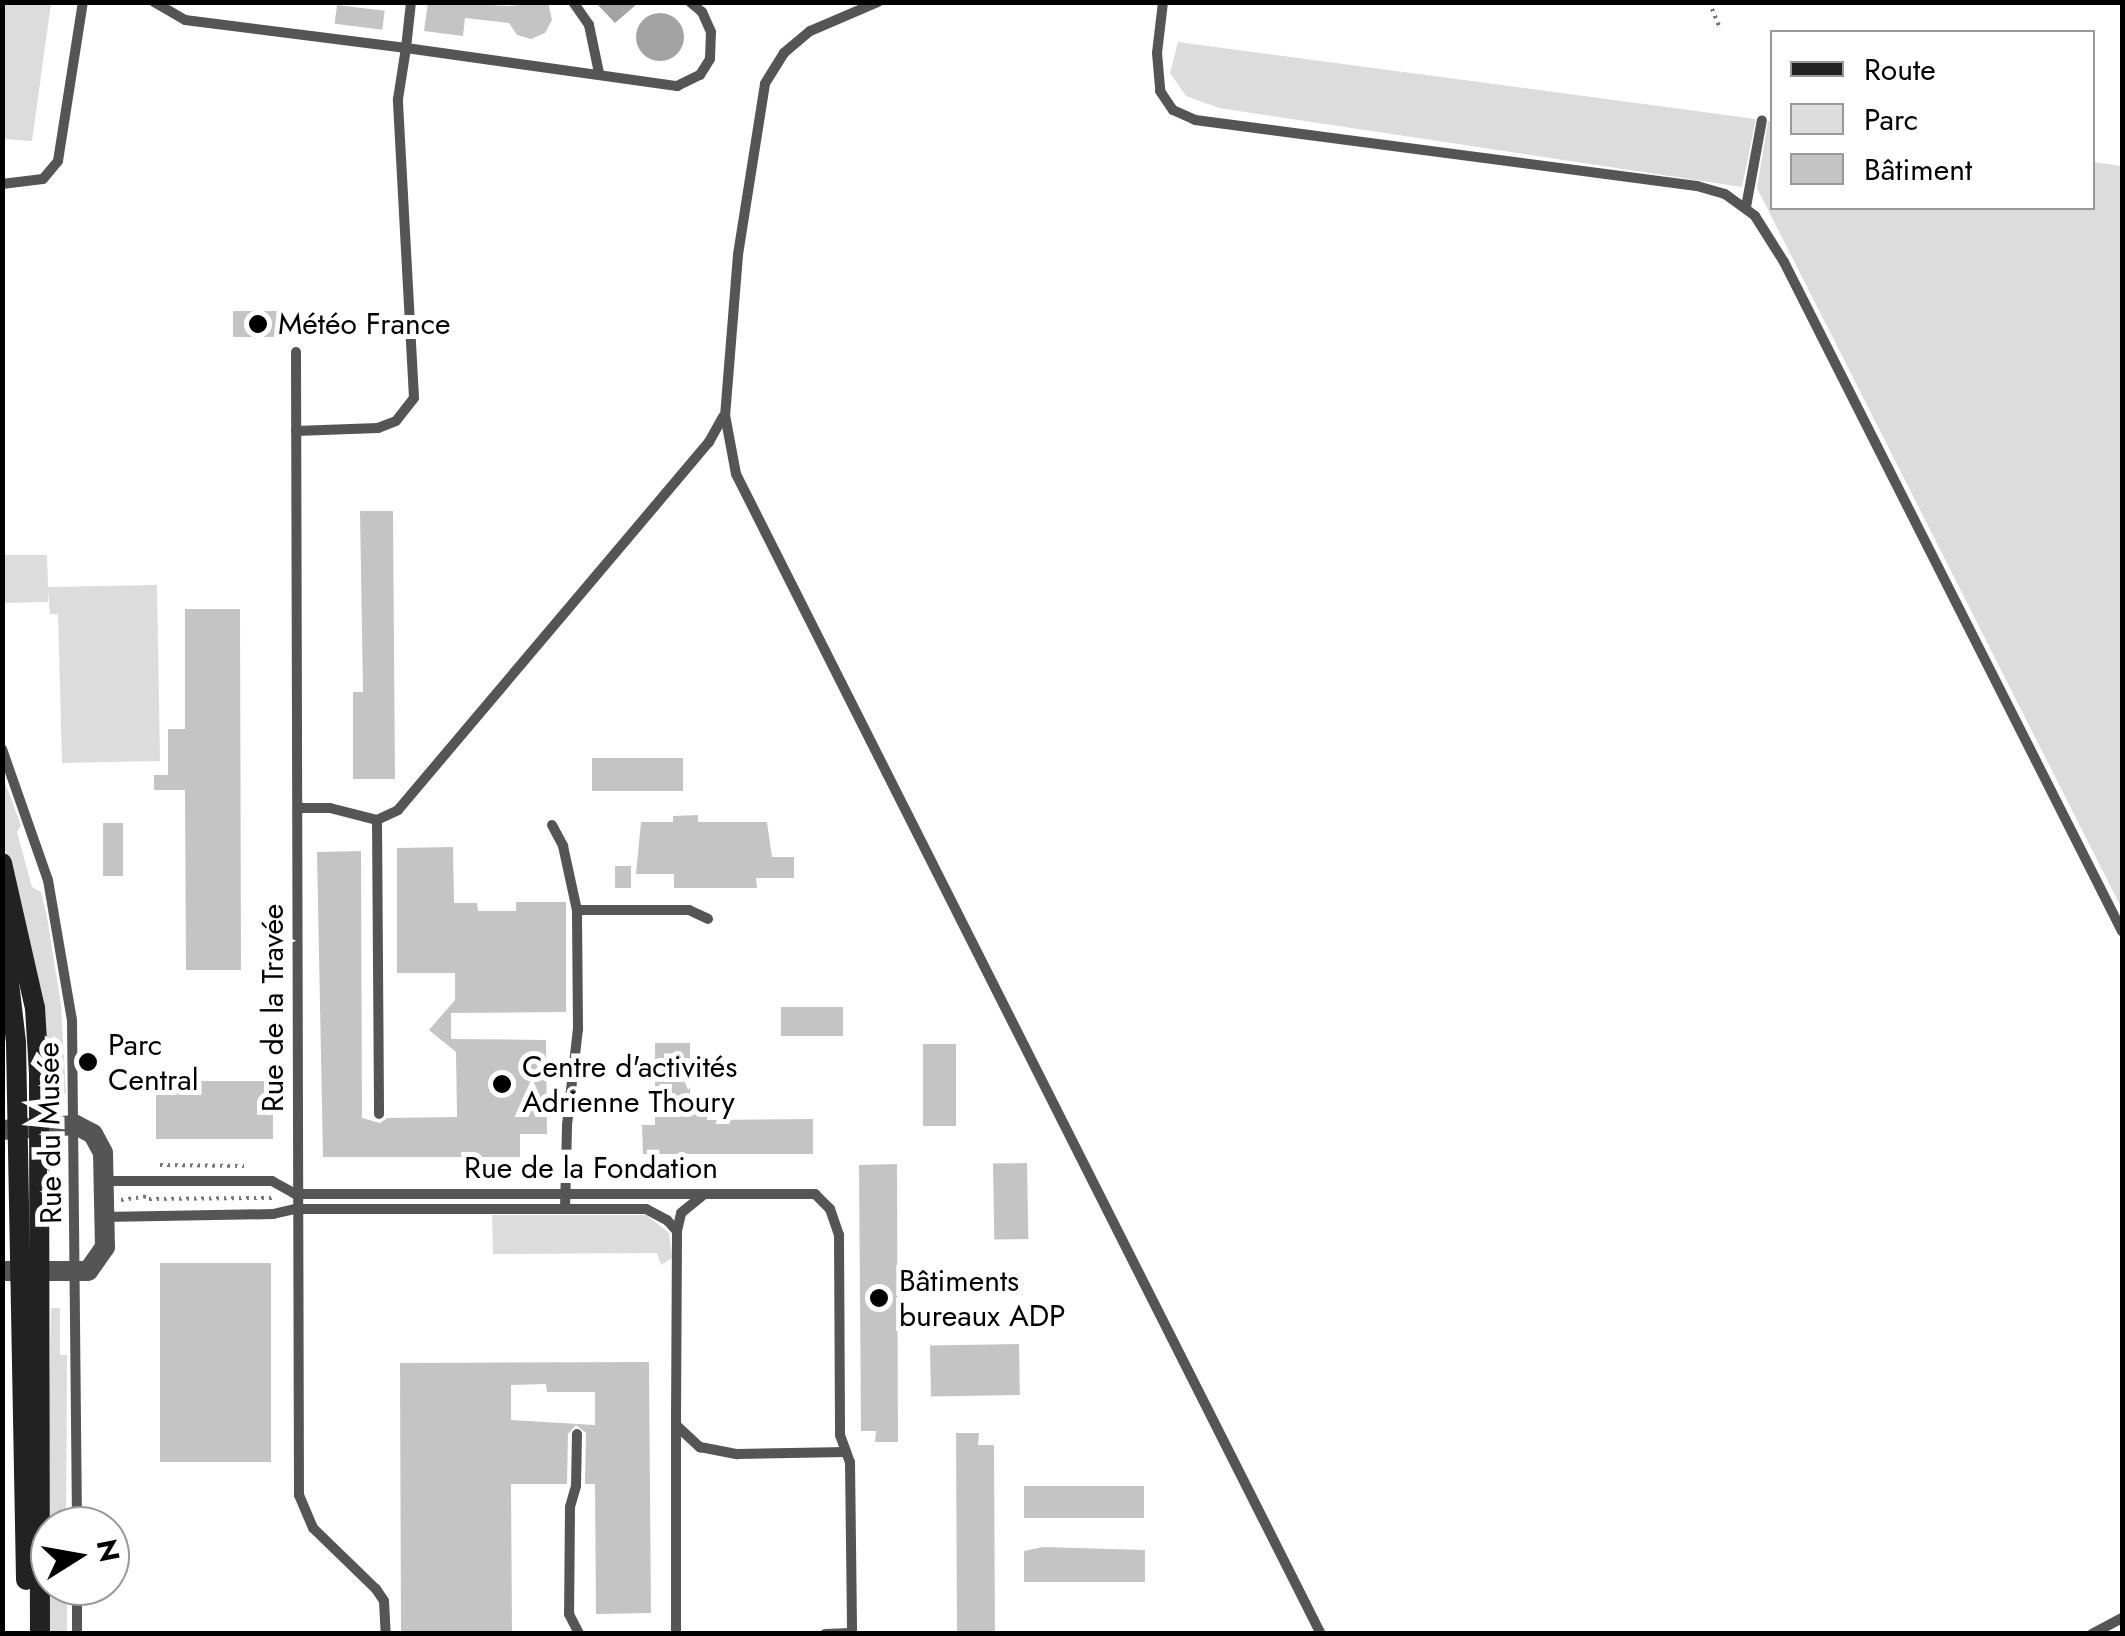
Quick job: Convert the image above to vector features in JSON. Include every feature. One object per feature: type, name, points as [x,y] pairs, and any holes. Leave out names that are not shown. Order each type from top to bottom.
[{"type":"main road","points":[[2,863],[35,1008],[40,1125],[40,1634]]},
{"type":"main road","points":[[2,923],[16,1044],[10,1128],[11,1272],[26,1634]]},
{"type":"street","points":[[10,1128],[76,1125],[100,1142],[104,1181],[102,1258],[88,1271],[76,1273],[11,1272]]},
{"type":"lane","points":[[2,184],[42,179],[58,160],[83,2]]},
{"type":"lane","points":[[154,2],[185,20],[677,86],[700,76],[712,46],[702,12],[690,2]]},
{"type":"lane","points":[[296,431],[378,428],[396,421],[414,398],[398,99],[411,2]]},
{"type":"lane","points":[[573,2],[589,25],[599,73]]},
{"type":"lane","points":[[878,2],[810,30],[784,53],[764,84],[738,255],[724,416],[736,474],[1322,1634]]},
{"type":"lane","points":[[1163,2],[1157,53],[1160,91],[1173,110],[1196,120],[1696,186],[1725,194],[1746,207],[1784,262],[2122,931]]},
{"type":"lane","points":[[1746,207],[1762,120]]},
{"type":"lane","name":"Rue de la Travée","points":[[296,352],[295,1209],[299,1495],[313,1528],[376,1588],[384,1601],[386,1634]]},
{"type":"lane","points":[[298,808],[330,808],[377,820],[398,810],[708,442],[724,416]]},
{"type":"lane","name":"Rue du Musée","points":[[2,749],[40,850],[56,914],[72,1020],[77,1506]]},
{"type":"lane","points":[[377,820],[379,1114]]},
{"type":"lane","points":[[552,825],[563,846],[578,910],[578,1029],[566,1209]]},
{"type":"lane","points":[[578,910],[689,910],[708,919]]},
{"type":"lane","name":"Rue de la Fondation","points":[[104,1181],[272,1181],[295,1194],[814,1194],[830,1209],[838,1235],[840,1434],[850,1462],[852,1633]]},
{"type":"lane","points":[[676,1634],[677,1231],[686,1206],[708,1192]]},
{"type":"lane","name":"Rue de la Fondation","points":[[104,1217],[268,1214],[295,1209],[646,1209],[667,1220],[677,1231]]},
{"type":"lane","points":[[676,1424],[700,1447],[737,1454],[846,1452]]},
{"type":"lane","points":[[576,1434],[576,1486],[570,1507],[569,1614],[578,1634]]},
{"type":"lane","points":[[77,1606],[78,1634]]},
{"type":"lane","points":[[2092,1634],[2122,1618]]},
{"type":"lane","points":[[825,1634],[852,1633]]},
{"type":"path","points":[[1709,2],[1721,30]]},
{"type":"path","points":[[149,1199],[272,1198]]},
{"type":"green space","points":[[2,3],[51,3],[32,141],[3,139]]},
{"type":"green space","points":[[1178,42],[1756,119],[1742,187],[1219,108],[1186,96],[1170,73]]},
{"type":"green space","points":[[1768,121],[1770,210],[2095,210],[2095,162],[2122,166],[2122,909],[1757,188]]},
{"type":"green space","points":[[2,555],[47,555],[48,587],[157,585],[160,761],[62,763],[58,614],[50,614],[48,589],[48,602],[3,603]]},
{"type":"green space","points":[[2,775],[21,825],[17,832],[32,887],[41,892],[47,917],[61,1005],[66,1094],[50,1095],[45,1016],[3,841]]},
{"type":"green space","points":[[492,1215],[646,1215],[669,1233],[672,1258],[661,1265],[657,1253],[493,1254]]},
{"type":"green space","points":[[51,1308],[60,1308],[60,1355],[67,1355],[66,1506],[47,1506]]},
{"type":"green space","points":[[46,1606],[67,1606],[67,1633],[45,1634]]},
{"type":"shaded area","points":[[596,3],[638,3],[615,23]]},
{"type":"shaded area","points":[[660,13],[677,20],[684,37],[677,54],[660,61],[643,54],[636,37],[643,20]]},
{"type":"building","points":[[428,2],[509,6],[548,2],[552,20],[545,33],[531,39],[517,35],[509,23],[465,18],[463,36],[424,31]]},
{"type":"building","points":[[337,5],[385,11],[382,30],[335,24]]},
{"type":"building","name":"Météo France","points":[[233,311],[284,311],[284,337],[233,337]]},
{"type":"building","points":[[360,511],[393,511],[395,779],[353,779],[353,692],[363,692]]},
{"type":"building","points":[[185,609],[240,609],[241,970],[186,970],[185,790],[154,790],[154,775],[168,775],[168,729],[185,729]]},
{"type":"building","points":[[592,758],[683,758],[683,791],[592,791]]},
{"type":"building","points":[[698,815],[698,822],[767,822],[772,857],[794,857],[794,878],[756,878],[757,888],[674,888],[674,874],[636,874],[641,822],[673,822],[673,816]]},
{"type":"building","points":[[103,823],[123,823],[123,876],[103,876]]},
{"type":"building","points":[[453,847],[454,903],[477,903],[478,911],[516,911],[516,902],[566,902],[566,1012],[451,1013],[451,1039],[546,1040],[547,1134],[520,1134],[520,1157],[323,1157],[317,852],[361,851],[362,1118],[380,1123],[387,1118],[457,1117],[456,1052],[429,1030],[455,1000],[455,973],[397,973],[397,848]]},
{"type":"building","points":[[615,866],[631,866],[631,888],[615,888]]},
{"type":"building","points":[[781,1007],[843,1007],[843,1036],[781,1036]]},
{"type":"building","points":[[655,1043],[690,1043],[690,1094],[707,1095],[707,1120],[813,1119],[813,1154],[643,1154],[642,1125],[655,1125]]},
{"type":"building","points":[[923,1044],[956,1044],[956,1126],[923,1126]]},
{"type":"building","points":[[156,1081],[273,1081],[273,1139],[156,1139]]},
{"type":"building","points":[[1027,1163],[1028,1239],[994,1240],[993,1164]]},
{"type":"building","points":[[897,1164],[898,1442],[875,1442],[876,1431],[861,1431],[859,1165]]},
{"type":"building","points":[[160,1263],[271,1263],[271,1462],[160,1462]]},
{"type":"building","points":[[1019,1344],[1020,1395],[931,1397],[930,1346]]},
{"type":"building","points":[[649,1362],[651,1613],[596,1614],[595,1484],[585,1484],[586,1433],[576,1425],[568,1434],[567,1484],[511,1484],[512,1634],[401,1634],[400,1363]],"holes":[[[546,1384],[547,1392],[595,1392],[595,1425],[511,1420],[511,1385]]]},
{"type":"building","points":[[956,1433],[979,1433],[978,1445],[994,1445],[995,1634],[957,1634]]},
{"type":"building","points":[[1024,1486],[1144,1486],[1144,1518],[1024,1518]]},
{"type":"building","points":[[1043,1547],[1145,1550],[1145,1582],[1024,1582],[1024,1551]]},
{"type":"place","name":"Météo France","points":[[258,324]]},
{"type":"place","name":"Parc Central","points":[[88,1062]]},
{"type":"place","name":"Centre d'activités Adrienne Thoury","points":[[502,1084]]},
{"type":"place","name":"Bâtiments bureaux ADP","points":[[879,1298]]}]
